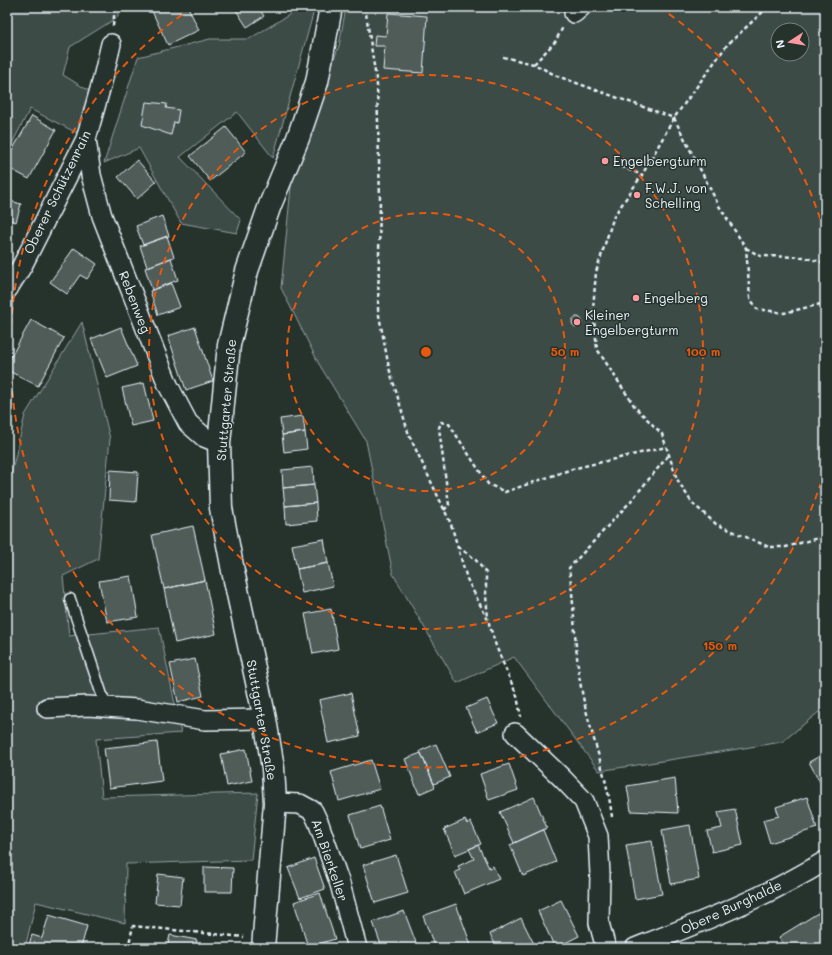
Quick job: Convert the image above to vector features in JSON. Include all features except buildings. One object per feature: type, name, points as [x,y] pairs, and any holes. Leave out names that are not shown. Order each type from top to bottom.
[{"type":"main road","name":"Stuttgarter Straße","points":[[264,944],[275,803],[273,768],[265,719],[221,508],[219,443],[229,345],[247,271],[270,205],[298,138],[317,82],[332,7]]},
{"type":"street","name":"Oberer Schützenrain","points":[[7,290],[22,266],[86,139],[111,44]]},
{"type":"street","name":"Rebenweg","points":[[86,139],[91,175],[102,216],[134,302],[168,385],[188,423],[204,436],[219,443]]},
{"type":"street","points":[[47,708],[87,706],[137,709],[205,720],[265,719]]},
{"type":"street","points":[[521,739],[584,801],[598,836],[600,875],[599,923],[606,948]]},
{"type":"street","name":"Am Bierkeller","points":[[275,803],[300,804],[313,811],[340,884],[357,948]]},
{"type":"street","name":"Obere Burghalde","points":[[635,948],[705,920],[764,894],[825,861]]},
{"type":"lane","points":[[70,599],[106,707]]},
{"type":"path","points":[[365,7],[377,84],[380,199],[378,310],[389,368],[409,435],[451,524],[467,579],[488,620],[496,646],[517,696],[523,727],[521,739]]},
{"type":"path","points":[[768,7],[727,45],[674,118],[642,175],[614,216],[596,272],[593,309],[597,349],[635,406],[662,434],[676,479],[692,502],[716,524],[769,547],[786,547],[825,536]]},
{"type":"path","points":[[534,64],[555,42],[564,25],[577,10]]},
{"type":"path","points":[[503,57],[534,64],[557,76],[674,118],[719,206],[746,248],[760,256],[803,257],[825,263]]},
{"type":"path","points":[[615,164],[642,175]]},
{"type":"path","points":[[746,248],[750,298],[758,309],[784,313],[825,303]]},
{"type":"path","points":[[444,510],[449,505],[439,428],[442,422],[449,424],[488,484],[505,492],[572,470],[666,447]]},
{"type":"path","points":[[612,824],[609,793],[588,720],[581,686],[569,568],[630,502],[668,456]]},
{"type":"path","points":[[458,547],[475,559],[486,573],[488,620]]},
{"type":"path","points":[[128,948],[132,926],[264,944]]},
{"type":"shaded area","points":[[7,7],[118,7],[118,17],[70,47],[63,75],[91,92],[77,133],[30,109],[7,153]]},
{"type":"shaded area","points":[[302,7],[315,7],[273,158],[237,112],[180,157],[241,220],[237,233],[181,223],[139,148],[104,163],[138,57],[210,39],[249,39]]},
{"type":"shaded area","points":[[346,7],[590,7],[600,13],[606,7],[825,7],[825,707],[782,742],[599,771],[514,657],[457,683],[393,574],[366,441],[319,364],[281,288],[293,167],[339,46]]},
{"type":"shaded area","points":[[82,322],[110,439],[98,559],[63,576],[69,636],[159,627],[181,733],[96,739],[102,797],[258,793],[251,860],[126,864],[125,923],[36,902],[25,948],[7,948],[7,492],[25,415]]},
{"type":"place","name":"Engelbergturm","points":[[605,161]]},
{"type":"place","name":"F.W.J. von Schelling","points":[[637,195]]},
{"type":"place","name":"Engelberg","points":[[636,298]]},
{"type":"place","name":"Kleiner Engelbergturm","points":[[577,322]]}]
